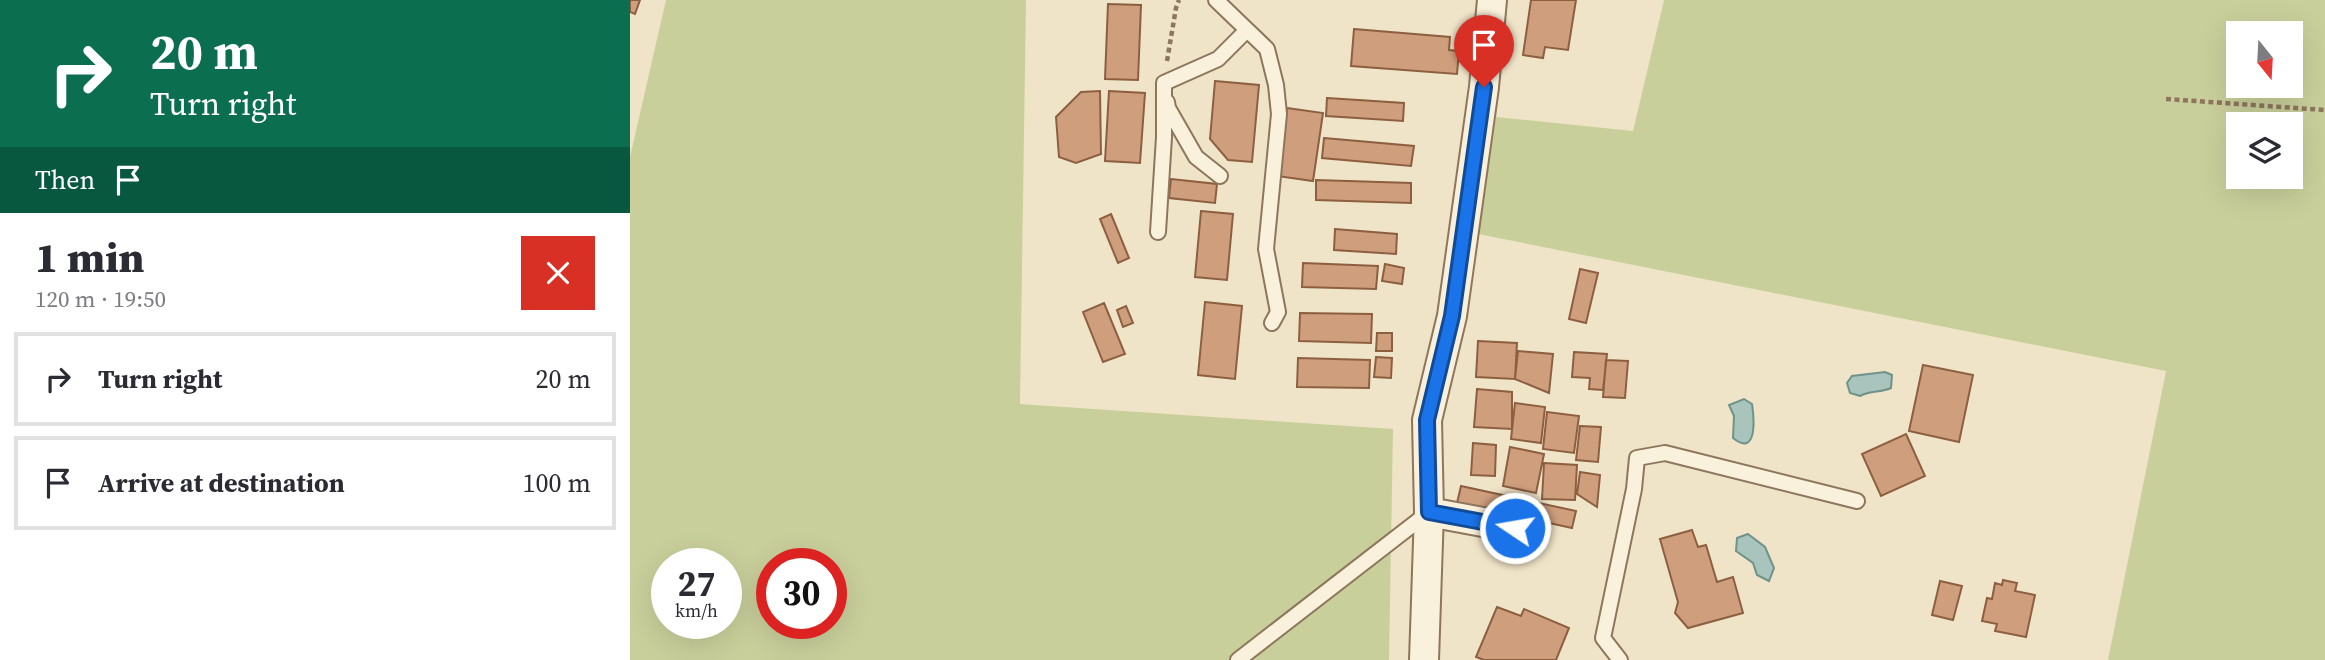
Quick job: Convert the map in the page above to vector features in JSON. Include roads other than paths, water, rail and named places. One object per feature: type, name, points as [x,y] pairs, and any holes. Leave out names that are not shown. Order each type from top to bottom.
[{"type":"street","points":[[1424,660],[1429,512],[1427,420],[1452,316],[1484,87],[1492,0]]},
{"type":"street","points":[[1429,512],[1515,528]]},
{"type":"lane","points":[[1216,0],[1267,48],[1277,94],[1279,114],[1266,249],[1278,312],[1272,323]]},
{"type":"lane","points":[[1164,83],[1218,59],[1246,31]]},
{"type":"lane","points":[[1164,83],[1168,108],[1196,157],[1220,176]]},
{"type":"lane","points":[[1158,232],[1164,137],[1164,83]]},
{"type":"lane","points":[[1620,660],[1603,638],[1634,489],[1637,458],[1665,453],[1857,501]]},
{"type":"lane","points":[[1238,660],[1429,512]]},
{"type":"water","points":[[1885,372],[1892,375],[1891,388],[1860,396],[1850,393],[1847,383],[1852,376]]},
{"type":"water","points":[[1744,399],[1752,404],[1753,433],[1747,443],[1741,443],[1733,438],[1734,416],[1729,405]]},
{"type":"water","points":[[1748,534],[1765,547],[1774,568],[1769,581],[1757,575],[1753,563],[1736,551],[1737,538]]}]
